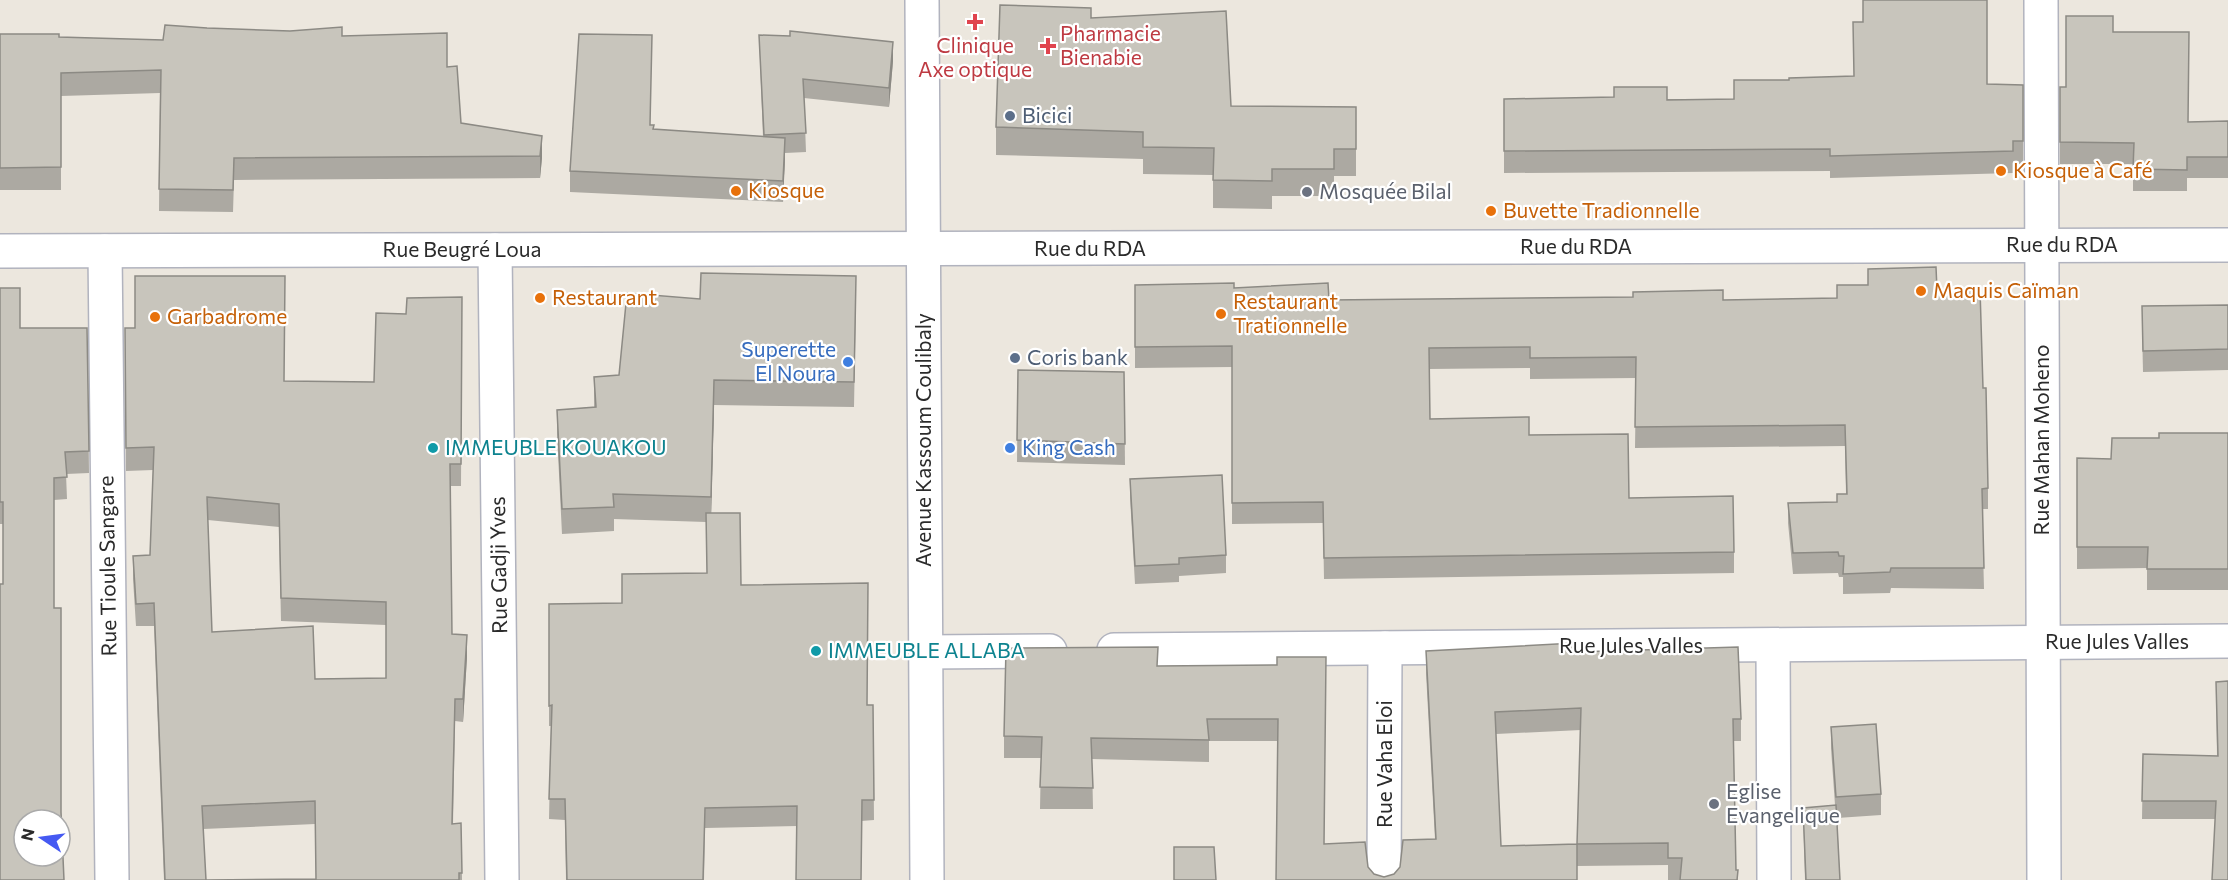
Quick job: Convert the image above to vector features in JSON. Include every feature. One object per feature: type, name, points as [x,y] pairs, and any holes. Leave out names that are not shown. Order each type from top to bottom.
[{"type":"street","name":"Avenue Kassoum Coulibaly","points":[[922,0],[927,880]]},
{"type":"street","name":"Rue Mahan Moheno","points":[[2041,0],[2044,880]]},
{"type":"street","name":"Rue du RDA","points":[[924,249],[2228,245]]},
{"type":"street","name":"Rue Beugré Loua","points":[[0,251],[924,249]]},
{"type":"street","name":"Rue Gadji Yves","points":[[495,250],[502,880]]},
{"type":"street","name":"Rue Tioule Sangare","points":[[105,251],[112,880]]},
{"type":"street","name":"Rue Jules Valles","points":[[926,652],[2228,642]]},
{"type":"street","points":[[1773,645],[1774,880]]},
{"type":"street","name":"Rue Vaha Eloi","points":[[1384,880],[1385,648]]},
{"type":"building","points":[[1863,0],[1987,0],[1987,84],[2023,85],[2023,141],[2013,141],[2013,151],[1830,156],[1830,149],[1504,151],[1504,99],[1614,97],[1614,87],[1667,87],[1667,100],[1734,99],[1734,80],[1789,80],[1789,78],[1854,76],[1853,22],[1863,22]]},
{"type":"building","points":[[1000,5],[1091,8],[1091,18],[1226,11],[1231,106],[1356,107],[1356,149],[1334,149],[1334,169],[1272,169],[1272,181],[1213,180],[1214,148],[1143,147],[1143,132],[996,127]]},
{"type":"building","points":[[2066,16],[2113,16],[2113,32],[2189,32],[2188,122],[2228,121],[2228,157],[2187,157],[2187,170],[2133,169],[2134,143],[2060,142],[2060,87],[2066,87]]},
{"type":"building","points":[[165,25],[290,31],[342,27],[342,36],[447,33],[447,67],[457,66],[461,123],[542,136],[540,156],[234,158],[233,190],[159,189],[161,70],[61,73],[61,167],[0,168],[0,34],[59,34],[59,37],[163,40]]},
{"type":"building","points":[[790,31],[893,42],[889,88],[803,79],[806,133],[764,135],[759,35],[790,36]]},
{"type":"building","points":[[579,34],[652,35],[650,125],[654,125],[653,129],[785,138],[783,181],[570,171]]},
{"type":"building","points":[[1936,267],[1937,290],[1980,289],[1983,388],[1986,388],[1988,488],[1982,489],[1984,568],[1891,568],[1890,572],[1843,574],[1844,556],[1839,556],[1838,552],[1793,553],[1788,503],[1837,502],[1837,494],[1847,494],[1845,425],[1635,427],[1636,357],[1530,358],[1530,347],[1429,348],[1430,419],[1529,417],[1529,435],[1628,434],[1629,498],[1733,496],[1734,552],[1324,558],[1323,502],[1232,503],[1232,346],[1135,347],[1135,285],[1234,283],[1234,288],[1328,283],[1329,300],[1633,297],[1633,292],[1723,290],[1723,300],[1837,298],[1837,285],[1868,285],[1868,269]]},
{"type":"building","points":[[701,273],[856,276],[854,382],[714,380],[711,497],[613,494],[614,507],[562,509],[557,410],[596,407],[594,377],[619,375],[627,293],[700,299]]},
{"type":"building","points":[[135,276],[285,276],[284,381],[374,382],[376,313],[406,314],[407,298],[462,297],[461,464],[450,464],[452,634],[467,635],[463,699],[455,699],[452,824],[461,823],[462,873],[459,873],[459,880],[206,880],[165,880],[154,603],[136,604],[133,556],[150,555],[154,447],[126,448],[125,328],[135,328]],"holes":[[[207,497],[279,504],[281,598],[386,602],[386,678],[315,679],[313,626],[212,632]],[[315,801],[316,879],[206,880],[202,806]]]},
{"type":"building","points":[[0,288],[20,288],[20,328],[87,328],[89,451],[65,452],[67,477],[54,478],[54,608],[61,608],[61,808],[12,808],[12,868],[63,868],[64,880],[0,880],[0,584],[3,584],[3,502],[0,502]]},
{"type":"building","points":[[2228,305],[2228,349],[2143,351],[2142,306]]},
{"type":"building","points":[[1018,370],[1124,372],[1125,444],[1017,440]]},
{"type":"building","points":[[2159,433],[2228,433],[2228,569],[2147,569],[2148,547],[2077,547],[2077,458],[2111,459],[2112,438],[2159,438]]},
{"type":"building","points":[[1222,475],[1226,555],[1179,558],[1179,564],[1135,566],[1130,479]]},
{"type":"building","points":[[706,513],[740,513],[741,585],[868,583],[867,705],[873,705],[874,800],[862,800],[861,880],[796,880],[797,806],[705,808],[703,880],[567,880],[565,799],[549,799],[552,705],[549,706],[549,604],[622,603],[622,574],[707,573]]},
{"type":"building","points":[[1575,643],[1575,652],[1738,647],[1741,719],[1733,719],[1737,880],[1680,880],[1682,858],[1668,858],[1668,843],[1577,844],[1577,880],[1276,880],[1278,719],[1207,719],[1209,740],[1091,738],[1093,788],[1040,787],[1042,737],[1004,736],[1006,648],[1158,647],[1157,666],[1277,665],[1277,657],[1326,657],[1324,844],[1365,842],[1368,867],[1374,874],[1384,877],[1394,874],[1400,867],[1403,840],[1436,839],[1426,651]],"holes":[[[1581,708],[1577,844],[1501,846],[1495,712]]]},
{"type":"building","points":[[2228,681],[2228,880],[2212,880],[2216,801],[2142,801],[2143,754],[2218,756],[2216,682]]},
{"type":"building","points":[[1876,724],[1881,794],[1836,797],[1831,727]]},
{"type":"building","points":[[1836,805],[1840,880],[1806,880],[1803,808]]},
{"type":"building","points":[[1174,847],[1214,847],[1216,880],[1174,880]]},
{"type":"place","name":"Clinique Axe optique","points":[[975,22]]},
{"type":"place","name":"Pharmacie Bienabie","points":[[1048,46]]},
{"type":"place","name":"Bicici","points":[[1010,116]]},
{"type":"place","name":"Kiosque à Café","points":[[2001,171]]},
{"type":"place","name":"Kiosque","points":[[736,191]]},
{"type":"place","name":"Mosquée Bilal","points":[[1307,192]]},
{"type":"place","name":"Buvette Tradionnelle","points":[[1491,211]]},
{"type":"place","name":"Maquis Caïman","points":[[1921,291]]},
{"type":"place","name":"Restaurant","points":[[540,298]]},
{"type":"place","name":"Restaurant Trationnelle","points":[[1221,314]]},
{"type":"place","name":"Garbadrome","points":[[155,317]]},
{"type":"place","name":"Coris bank","points":[[1015,358]]},
{"type":"place","name":"Superette El Noura","points":[[848,362]]},
{"type":"place","name":"IMMEUBLE KOUAKOU","points":[[433,448]]},
{"type":"place","name":"King Cash","points":[[1010,448]]},
{"type":"place","name":"IMMEUBLE ALLABA","points":[[816,651]]},
{"type":"place","name":"Eglise Evangelique","points":[[1714,804]]}]
